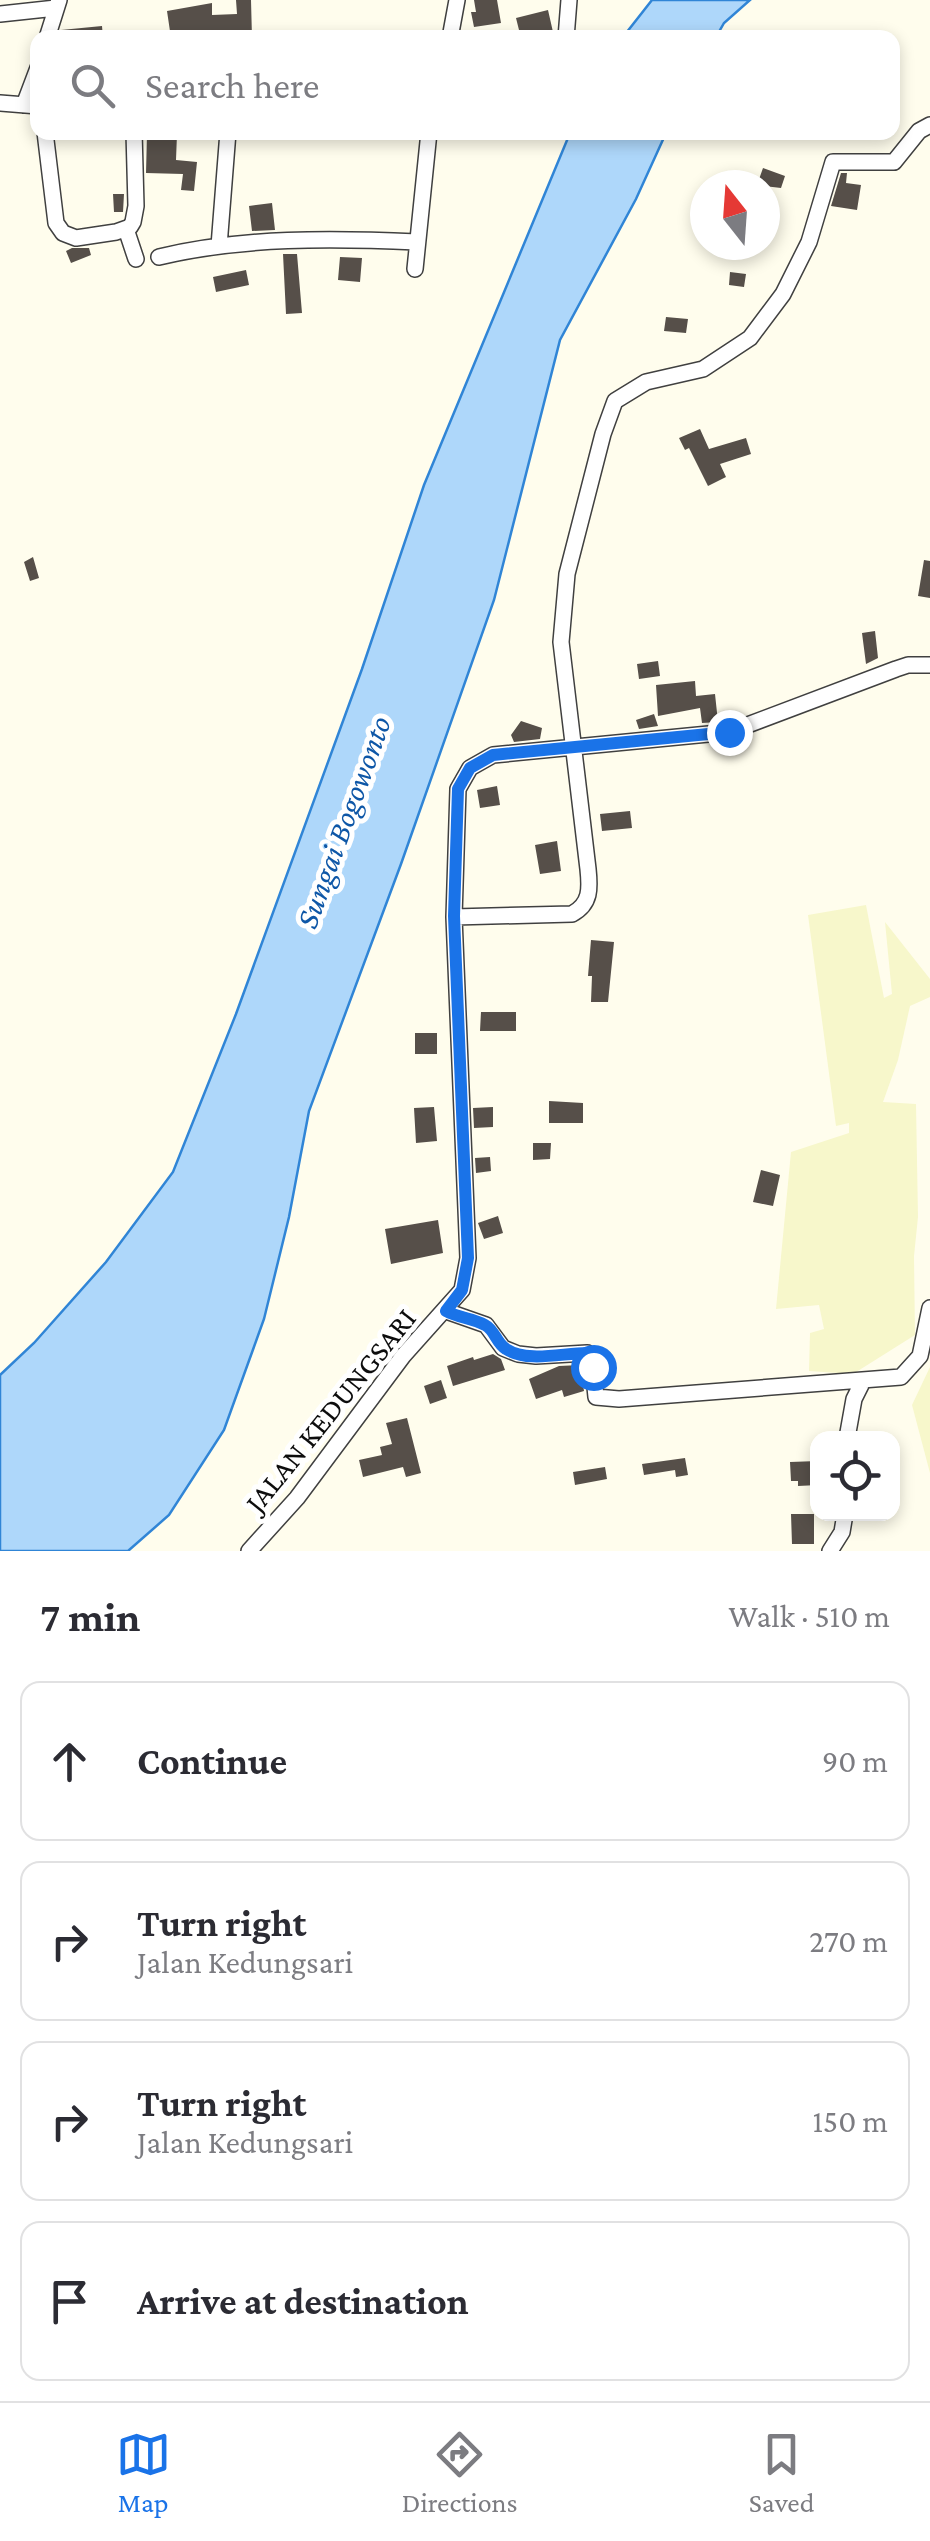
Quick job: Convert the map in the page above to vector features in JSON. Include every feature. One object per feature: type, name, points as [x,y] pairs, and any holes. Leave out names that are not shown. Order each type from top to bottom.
[{"type":"street","points":[[451,30],[457,0]]},
{"type":"street","points":[[567,30],[569,0]]},
{"type":"street","points":[[0,14],[57,4],[49,30]]},
{"type":"street","points":[[0,103],[30,106]]},
{"type":"street","points":[[454,916],[572,914],[587,900],[588,868],[562,642],[567,574],[615,401],[646,382],[703,369],[750,338],[783,294],[809,242],[833,162],[894,162],[919,130],[930,125]]},
{"type":"street","points":[[46,140],[53,206],[63,234],[76,238],[126,229],[134,222],[134,140]]},
{"type":"street","points":[[220,246],[227,140]]},
{"type":"street","points":[[415,269],[428,140]]},
{"type":"street","points":[[126,229],[136,259]]},
{"type":"street","points":[[159,257],[220,246],[299,240],[417,242]]},
{"type":"street","name":"JALAN KEDUNGSARI","points":[[249,1551],[298,1498],[403,1356],[462,1290],[468,1258],[454,916],[460,781],[477,761],[493,755],[729,732],[908,665],[930,665]]},
{"type":"street","points":[[446,1311],[486,1325],[503,1348],[518,1354],[587,1353],[593,1367],[594,1393],[599,1398],[901,1377],[920,1356],[930,1308]]},
{"type":"street","points":[[848,1431],[854,1399],[863,1381]]},
{"type":"street","points":[[830,1551],[844,1521]]},
{"type":"green space","points":[[866,905],[884,998],[892,994],[885,922],[930,979],[930,997],[910,1006],[898,1060],[883,1102],[916,1104],[915,1335],[853,1374],[809,1371],[810,1333],[824,1329],[819,1305],[776,1309],[791,1152],[849,1133],[849,1123],[836,1126],[808,915]]},
{"type":"green space","points":[[930,1367],[930,1473],[912,1405]]},
{"type":"water","points":[[652,0],[750,0],[720,30],[628,30]]},
{"type":"water","name":"Sungai Bogowonto","points":[[567,140],[663,140],[636,199],[560,340],[494,600],[309,1111],[264,1319],[224,1430],[169,1515],[128,1551],[0,1551],[0,1375],[106,1262],[173,1172],[236,1014],[362,669],[424,485]]},
{"type":"building","points":[[236,0],[251,0],[252,30],[170,30],[167,11],[212,3],[212,15],[237,14]]},
{"type":"building","points":[[474,0],[497,0],[501,23],[474,27]]},
{"type":"building","points":[[548,10],[553,30],[519,30],[516,18]]},
{"type":"building","points":[[102,26],[102,30],[61,30]]},
{"type":"building","points":[[147,140],[177,140],[176,160],[197,162],[194,191],[181,190],[183,174],[146,173]]},
{"type":"building","points":[[841,173],[847,173],[846,183],[861,185],[857,210],[831,206]]},
{"type":"building","points":[[113,194],[124,194],[123,212],[114,212]]},
{"type":"building","points":[[272,203],[275,230],[252,231],[249,206]]},
{"type":"building","points":[[89,248],[91,255],[71,263],[66,251]]},
{"type":"building","points":[[283,254],[297,254],[302,313],[286,314]]},
{"type":"building","points":[[340,257],[362,258],[360,282],[338,280]]},
{"type":"building","points":[[246,270],[249,285],[216,292],[213,277]]},
{"type":"building","points":[[730,272],[746,274],[744,287],[729,285]]},
{"type":"building","points":[[666,317],[688,319],[686,333],[664,331]]},
{"type":"building","points":[[700,429],[709,449],[746,438],[751,454],[720,464],[726,477],[708,486],[689,448],[685,450],[679,438]]},
{"type":"building","points":[[33,557],[39,578],[30,581],[24,562]]},
{"type":"building","points":[[924,560],[930,561],[930,598],[918,596]]},
{"type":"building","points":[[875,631],[878,658],[866,664],[862,633]]},
{"type":"building","points":[[658,661],[660,676],[639,679],[637,664]]},
{"type":"building","points":[[695,681],[696,696],[715,694],[718,722],[702,723],[700,708],[658,716],[656,685]]},
{"type":"building","points":[[654,714],[658,726],[639,729],[636,720]]},
{"type":"building","points":[[521,721],[542,728],[540,739],[514,742],[511,735]]},
{"type":"building","points":[[497,786],[500,805],[480,808],[477,790]]},
{"type":"building","points":[[630,811],[632,828],[602,831],[600,814]]},
{"type":"building","points":[[557,841],[561,871],[540,874],[535,845]]},
{"type":"building","points":[[591,940],[614,942],[608,1002],[591,1002]]},
{"type":"building","points":[[481,1012],[516,1012],[516,1031],[480,1031]]},
{"type":"building","points":[[415,1033],[437,1033],[437,1054],[415,1054]]},
{"type":"building","points":[[549,1101],[583,1103],[583,1123],[549,1123]]},
{"type":"building","points":[[434,1107],[437,1141],[416,1143],[414,1108]]},
{"type":"building","points":[[493,1107],[493,1127],[474,1128],[473,1108]]},
{"type":"building","points":[[533,1143],[551,1143],[550,1159],[533,1160]]},
{"type":"building","points":[[490,1157],[491,1171],[476,1173],[475,1158]]},
{"type":"building","points":[[761,1170],[780,1175],[773,1206],[753,1202]]},
{"type":"building","points":[[498,1216],[503,1233],[484,1239],[478,1223]]},
{"type":"building","points":[[438,1220],[443,1253],[391,1264],[385,1229]]},
{"type":"building","points":[[493,1354],[501,1359],[505,1370],[453,1386],[447,1366]]},
{"type":"building","points":[[580,1365],[584,1391],[564,1397],[562,1390],[536,1399],[529,1379],[559,1366]]},
{"type":"building","points":[[441,1380],[447,1398],[430,1404],[424,1386]]},
{"type":"building","points":[[407,1418],[421,1473],[406,1477],[403,1467],[363,1477],[359,1460],[382,1455],[380,1447],[392,1444],[386,1423]]},
{"type":"building","points":[[685,1458],[688,1475],[676,1477],[675,1470],[644,1475],[642,1464]]},
{"type":"building","points":[[810,1461],[810,1485],[798,1486],[798,1481],[791,1481],[790,1462]]},
{"type":"building","points":[[605,1467],[607,1479],[575,1485],[573,1472]]},
{"type":"building","points":[[791,1514],[810,1514],[810,1521],[814,1521],[814,1544],[792,1544]]},
{"type":"route","points":[[593,1367],[587,1353],[518,1354],[503,1348],[486,1325],[446,1311],[462,1290],[468,1258],[454,916],[458,789],[477,761],[493,755],[729,732]]}]
